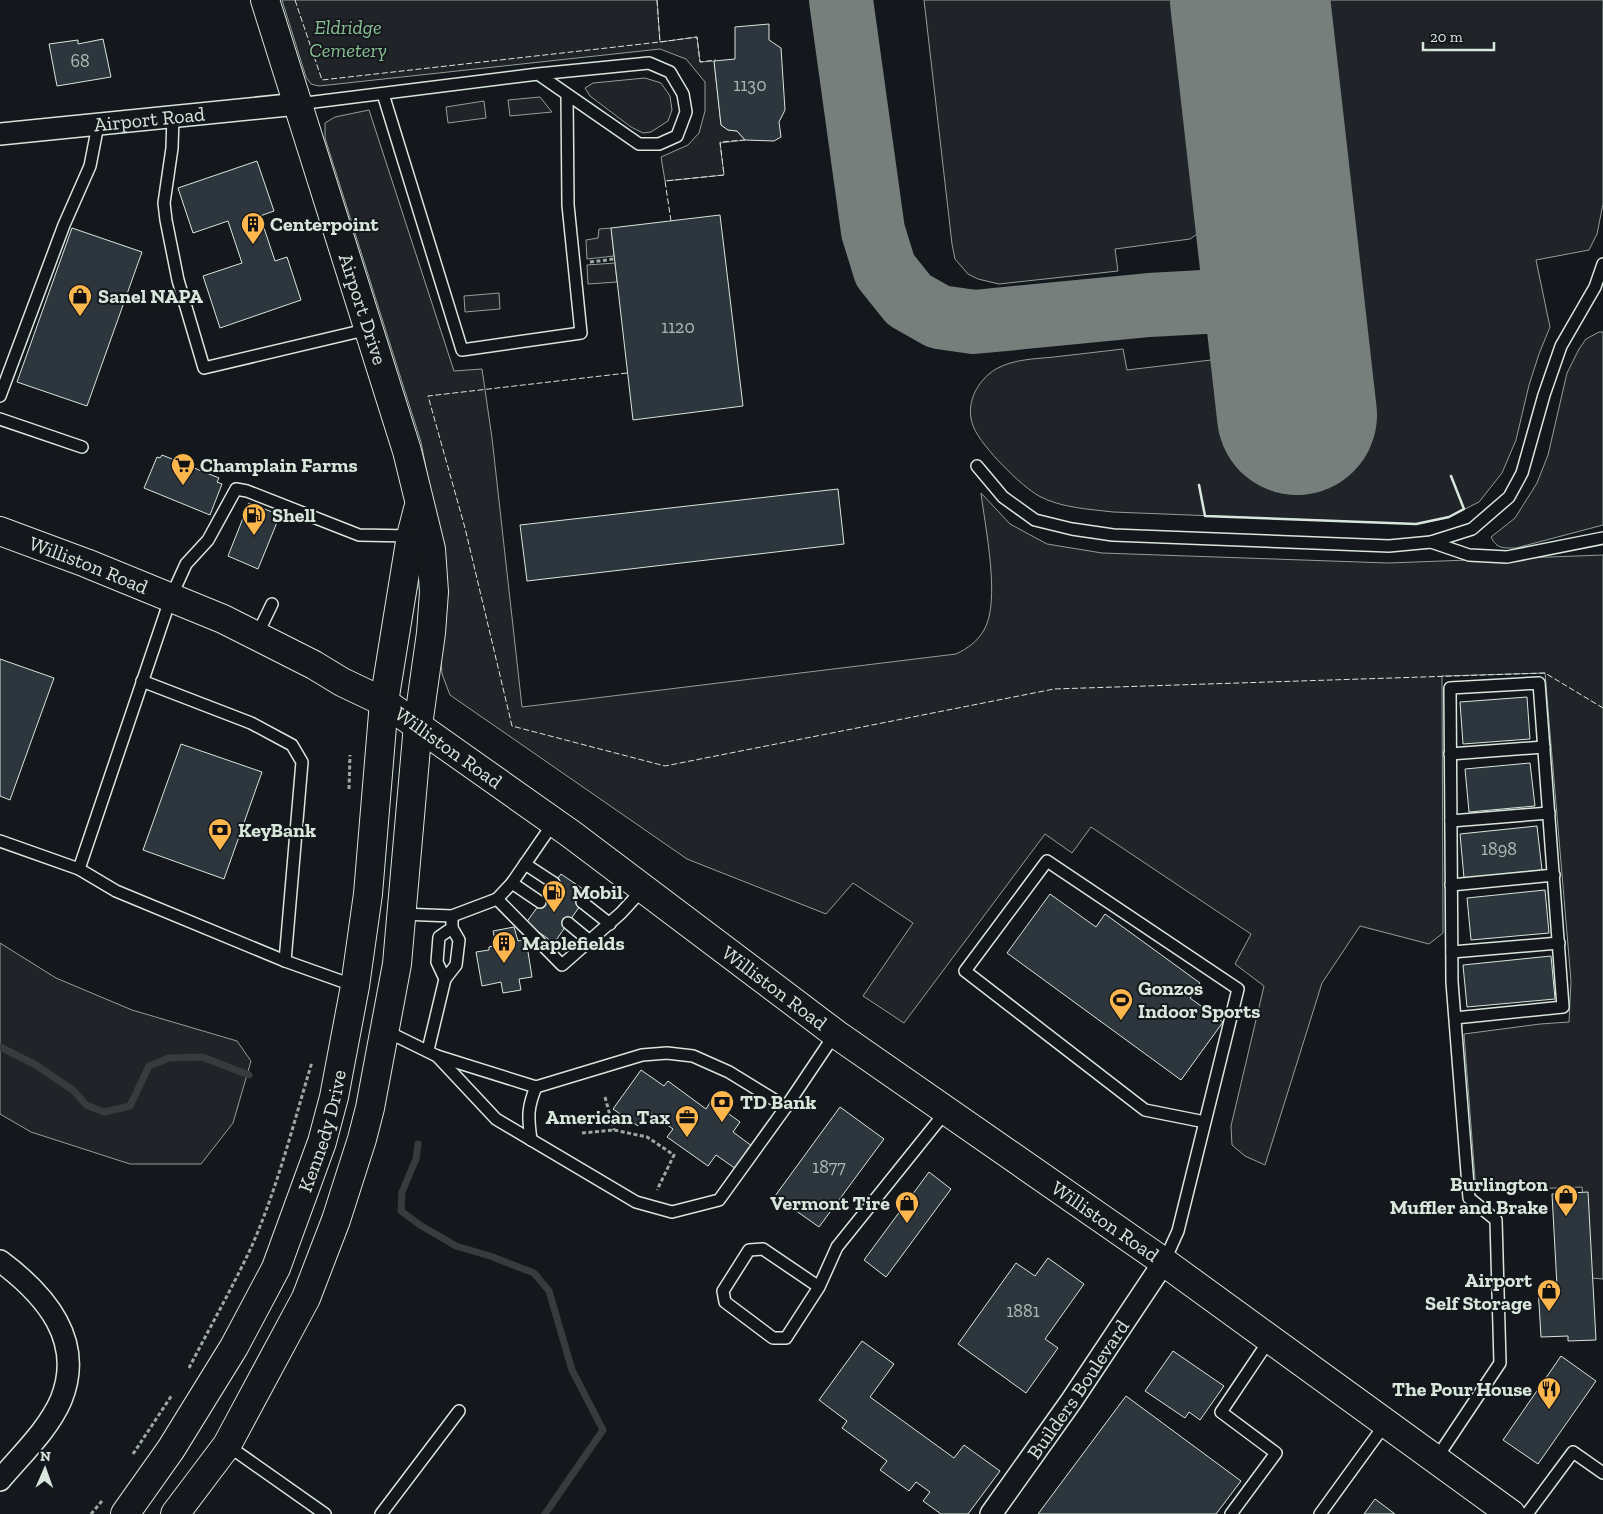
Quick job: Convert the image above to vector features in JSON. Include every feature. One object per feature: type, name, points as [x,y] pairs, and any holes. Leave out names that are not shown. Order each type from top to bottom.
[{"type":"main road","name":"Airport Drive","points":[[265,0],[407,451],[431,548],[434,592],[431,633],[418,726]]},
{"type":"main road","name":"Airport Drive","points":[[384,702],[411,536],[419,505]]},
{"type":"main road","name":"Williston Road","points":[[0,531],[223,618],[342,682],[384,702],[554,822],[836,1034],[1164,1262],[1511,1514]]},
{"type":"main road","name":"Kennedy Drive","points":[[116,1505],[171,1449],[234,1347],[276,1268],[307,1187],[334,1097],[354,986],[368,894],[384,702]]},
{"type":"main road","name":"Kennedy Drive","points":[[175,1514],[227,1445],[306,1298],[336,1220],[362,1139],[370,1108],[397,964],[418,726]]},
{"type":"main road","points":[[354,986],[384,1030]]},
{"type":"street","name":"Airport Road","points":[[0,134],[298,104]]},
{"type":"street","points":[[0,1261],[11,1269],[52,1312],[62,1330],[68,1348],[69,1366],[60,1402],[38,1436],[0,1480]]},
{"type":"street","name":"Builders Boulevard","points":[[991,1514],[1072,1400],[1164,1262]]},
{"type":"lane","points":[[298,104],[538,74],[649,63],[670,72],[683,94],[686,112],[677,136],[659,144],[639,144],[538,74]]},
{"type":"lane","points":[[383,94],[462,350],[581,334],[568,204],[568,94]]},
{"type":"lane","points":[[173,117],[172,148],[164,203],[166,220],[178,280],[204,368],[369,329]]},
{"type":"lane","points":[[0,396],[64,225],[90,166],[98,125]]},
{"type":"lane","points":[[977,466],[1003,497],[1035,520],[1072,529],[1113,535],[1389,546],[1431,542],[1472,529],[1509,497],[1522,473],[1544,396],[1561,346],[1595,287],[1603,264]]},
{"type":"lane","points":[[0,419],[82,447]]},
{"type":"lane","points":[[79,869],[171,597],[186,564],[208,540],[236,489],[246,491],[359,535],[411,536]]},
{"type":"lane","points":[[1431,542],[1469,555],[1506,556],[1603,538]]},
{"type":"lane","points":[[257,635],[272,604]]},
{"type":"lane","points":[[142,681],[251,723],[292,746],[302,762],[285,961]]},
{"type":"lane","points":[[1436,1459],[1500,1363],[1496,1220],[1470,1198],[1455,1018],[1452,982],[1450,688],[1539,683],[1563,1007],[1455,1018]]},
{"type":"lane","points":[[1450,754],[1544,747]]},
{"type":"lane","points":[[1451,821],[1549,813]]},
{"type":"lane","points":[[445,980],[437,962],[439,937],[452,922],[497,899],[512,883],[554,822]]},
{"type":"lane","points":[[0,841],[79,869],[116,891],[285,961],[354,986]]},
{"type":"lane","points":[[1164,1262],[1178,1231],[1238,989],[1047,861],[965,971],[1145,1110],[1205,1122]]},
{"type":"lane","points":[[525,864],[554,883]]},
{"type":"lane","points":[[1451,885],[1554,876]]},
{"type":"lane","points":[[512,883],[540,902]]},
{"type":"lane","points":[[497,899],[562,965],[591,942],[643,889]]},
{"type":"lane","points":[[582,902],[610,924]]},
{"type":"lane","points":[[401,914],[452,922]]},
{"type":"lane","points":[[432,1053],[445,980],[456,965],[459,940],[452,922]]},
{"type":"lane","points":[[568,923],[591,942]]},
{"type":"lane","points":[[1452,952],[1558,943]]},
{"type":"lane","points":[[384,1030],[432,1053],[536,1088],[642,1055],[667,1053],[693,1056],[729,1072],[786,1107]]},
{"type":"lane","points":[[432,1053],[496,1119],[636,1202],[672,1212],[719,1200],[836,1034]]},
{"type":"lane","points":[[531,1140],[528,1122],[529,1104],[536,1088]]},
{"type":"lane","points":[[819,1287],[763,1249],[749,1250],[723,1292],[725,1302],[773,1338],[786,1338],[819,1287],[837,1247],[947,1110]]},
{"type":"lane","points":[[1231,1514],[1276,1453],[1221,1412],[1270,1338]]},
{"type":"lane","points":[[381,1514],[459,1411]]},
{"type":"lane","points":[[1320,1514],[1386,1423]]},
{"type":"lane","points":[[227,1445],[325,1514]]},
{"type":"lane","points":[[1527,1514],[1574,1452],[1603,1473]]},
{"type":"path","points":[[574,264],[614,259]]},
{"type":"path","points":[[349,790],[350,755]]},
{"type":"path","points":[[187,1372],[250,1249],[281,1171],[315,1053]]},
{"type":"path","points":[[605,1097],[614,1130]]},
{"type":"path","points":[[582,1133],[614,1130],[647,1137],[674,1155],[650,1206]]},
{"type":"path","points":[[133,1454],[176,1388]]},
{"type":"path","points":[[91,1514],[116,1505]]},
{"type":"green space","name":"Eldridge Cemetery","points":[[282,0],[657,0],[660,42],[697,37],[700,62],[714,61],[721,125],[728,130],[737,131],[745,140],[720,143],[724,175],[665,181],[661,157],[688,145],[699,133],[705,111],[705,82],[686,59],[660,49],[319,86],[311,84],[306,77]]},
{"type":"green space","points":[[924,0],[1187,0],[1210,193],[1206,222],[1200,232],[1190,239],[1115,249],[1118,271],[999,284],[978,279],[968,274],[955,259],[952,244]]},
{"type":"green space","points":[[1312,0],[1603,0],[1603,204],[1597,234],[1589,250],[1536,260],[1550,327],[1529,385],[1516,440],[1502,473],[1479,502],[1449,517],[1416,524],[1113,512],[1066,506],[1039,496],[1022,484],[993,455],[978,436],[971,420],[971,403],[983,380],[996,369],[1017,361],[1123,349],[1127,370],[1228,358],[1234,424],[1358,407]]},
{"type":"green space","points":[[645,78],[661,83],[670,96],[672,110],[668,121],[651,132],[643,133],[631,127],[590,96],[585,88],[593,83]]},
{"type":"green space","points":[[540,97],[552,112],[510,116],[508,100]]},
{"type":"green space","points":[[484,101],[486,118],[448,123],[446,107]]},
{"type":"green space","points":[[369,110],[454,371],[482,369],[492,438],[522,707],[956,654],[978,638],[984,630],[989,617],[992,583],[981,493],[1010,524],[1047,544],[1102,553],[1388,563],[1603,555],[1603,1279],[1591,1278],[1582,1187],[1476,1191],[1464,1034],[1569,1022],[1571,981],[1545,673],[1442,676],[1443,933],[1429,944],[1360,926],[1322,983],[1265,1165],[1245,1156],[1232,1145],[1231,1126],[1264,986],[1235,964],[1251,934],[1091,827],[1072,853],[1045,834],[904,1023],[863,996],[913,923],[853,883],[826,914],[687,859],[450,695],[442,674],[432,498],[421,442],[325,138],[325,123],[335,117]]},
{"type":"green space","points":[[611,228],[614,256],[587,259],[586,240],[598,238],[599,229]]},
{"type":"green space","points":[[615,263],[617,282],[588,284],[587,265]]},
{"type":"green space","points":[[499,293],[500,309],[465,312],[464,296]]},
{"type":"green space","points":[[1599,332],[1603,332],[1603,525],[1516,548],[1498,546],[1491,537],[1515,518],[1537,483],[1548,455],[1567,373],[1586,339]]},
{"type":"green space","points":[[0,943],[56,978],[132,1010],[237,1041],[251,1061],[233,1123],[201,1164],[130,1164],[31,1132],[0,1114]]},
{"type":"building","points":[[769,24],[769,40],[781,48],[785,110],[779,122],[781,137],[774,141],[745,140],[737,131],[728,130],[721,125],[714,61],[735,59],[735,27]]},
{"type":"building","points":[[103,39],[111,77],[57,86],[49,44],[78,40],[78,44]]},
{"type":"building","name":"Centerpoint","points":[[257,161],[274,211],[260,216],[275,261],[287,257],[301,300],[220,328],[203,276],[242,263],[228,221],[193,233],[178,188]]},
{"type":"building","points":[[720,215],[743,406],[633,420],[611,228]]},
{"type":"building","name":"Sanel NAPA","points":[[72,228],[142,252],[87,406],[17,382]]},
{"type":"building","name":"Champlain Farms","points":[[162,455],[219,478],[217,482],[222,484],[210,515],[144,488],[157,457],[160,458]]},
{"type":"building","points":[[838,489],[844,544],[527,581],[520,525]]},
{"type":"building","name":"Shell","points":[[249,503],[280,515],[258,569],[228,556]]},
{"type":"building","points":[[0,659],[54,678],[10,800],[0,796]]},
{"type":"building","points":[[1527,697],[1530,739],[1463,744],[1460,702]]},
{"type":"building","points":[[181,744],[262,772],[224,879],[143,850]]},
{"type":"building","points":[[1530,763],[1535,806],[1469,812],[1465,769]]},
{"type":"building","points":[[1537,826],[1542,870],[1464,878],[1460,834]]},
{"type":"building","name":"Mobil","points":[[561,874],[589,893],[554,943],[526,923]]},
{"type":"building","points":[[1545,890],[1549,933],[1471,940],[1467,898]]},
{"type":"building","points":[[1050,894],[1096,927],[1105,914],[1200,983],[1190,998],[1223,1022],[1181,1080],[1007,953]]},
{"type":"building","name":"Maplefields","points":[[514,927],[518,941],[526,939],[532,977],[519,979],[521,990],[503,993],[501,982],[482,986],[476,952],[489,950],[489,947],[496,945],[493,931]]},
{"type":"building","points":[[1551,956],[1555,999],[1467,1007],[1463,965]]},
{"type":"building","points":[[641,1070],[664,1086],[668,1081],[706,1109],[711,1101],[740,1122],[733,1132],[752,1146],[736,1169],[716,1155],[708,1166],[667,1137],[673,1129],[648,1111],[638,1126],[613,1109]]},
{"type":"building","points":[[840,1107],[884,1139],[819,1227],[775,1196]]},
{"type":"building","name":"Vermont Tire","points":[[929,1172],[951,1189],[886,1277],[864,1260]]},
{"type":"building","points":[[1588,1192],[1596,1340],[1568,1341],[1568,1336],[1541,1337],[1538,1287],[1557,1286],[1552,1194]]},
{"type":"building","points":[[1048,1258],[1084,1284],[1045,1339],[1058,1348],[1026,1393],[958,1344],[1016,1263],[1035,1276]]},
{"type":"building","points":[[862,1341],[894,1364],[870,1397],[954,1458],[964,1445],[1000,1471],[968,1514],[941,1514],[923,1501],[930,1492],[916,1482],[909,1491],[880,1470],[887,1461],[842,1428],[847,1421],[819,1400]]},
{"type":"building","points":[[1173,1351],[1224,1386],[1200,1420],[1189,1412],[1185,1418],[1145,1391]]},
{"type":"building","name":"The Pour House","points":[[1561,1356],[1596,1381],[1538,1464],[1503,1440]]},
{"type":"building","points":[[1126,1396],[1241,1481],[1216,1514],[1038,1514]]},
{"type":"building","points":[[1375,1499],[1395,1514],[1364,1514]]},
{"type":"waterway","points":[[0,1047],[36,1065],[74,1091],[86,1105],[104,1112],[130,1106],[149,1066],[169,1058],[202,1057],[249,1075]]},
{"type":"waterway","points":[[418,1144],[416,1159],[402,1192],[401,1211],[420,1225],[456,1246],[490,1256],[534,1273],[549,1291],[572,1370],[603,1430],[545,1514]]},
{"type":"taxiway","points":[[841,0],[873,231],[885,270],[909,300],[939,317],[974,322],[1149,305],[1222,301],[1247,285],[1265,260],[1272,225],[1270,174]]},
{"type":"runway","points":[[1250,0],[1297,415]]},
{"type":"fence","points":[[295,0],[322,80],[660,42]]},
{"type":"fence","points":[[657,0],[660,42],[697,37],[700,62],[716,60]]},
{"type":"fence","points":[[671,221],[665,181],[724,175],[720,142],[745,140]]},
{"type":"fence","points":[[627,373],[428,396],[465,528],[512,726],[665,766],[1054,689],[1545,673],[1603,708]]},
{"type":"wall","points":[[1199,485],[1205,516],[1416,524],[1449,517],[1464,509],[1451,476]]},
{"type":"place","name":"Centerpoint","points":[[253,245]]},
{"type":"place","name":"Sanel NAPA","points":[[80,317]]},
{"type":"place","name":"Champlain Farms","points":[[183,486]]},
{"type":"place","name":"Shell","points":[[254,536]]},
{"type":"place","name":"KeyBank","points":[[220,851]]},
{"type":"place","name":"Mobil","points":[[554,913]]},
{"type":"place","name":"Maplefields","points":[[504,964]]},
{"type":"place","name":"Gonzos Indoor Sports","points":[[1121,1021]]},
{"type":"place","name":"TD Bank","points":[[722,1123]]},
{"type":"place","name":"American Tax","points":[[687,1138]]},
{"type":"place","name":"Burlington Muffler and Brake","points":[[1566,1217]]},
{"type":"place","name":"Vermont Tire","points":[[907,1224]]},
{"type":"place","name":"Airport Self Storage","points":[[1549,1312]]},
{"type":"place","name":"The Pour House","points":[[1549,1410]]}]
